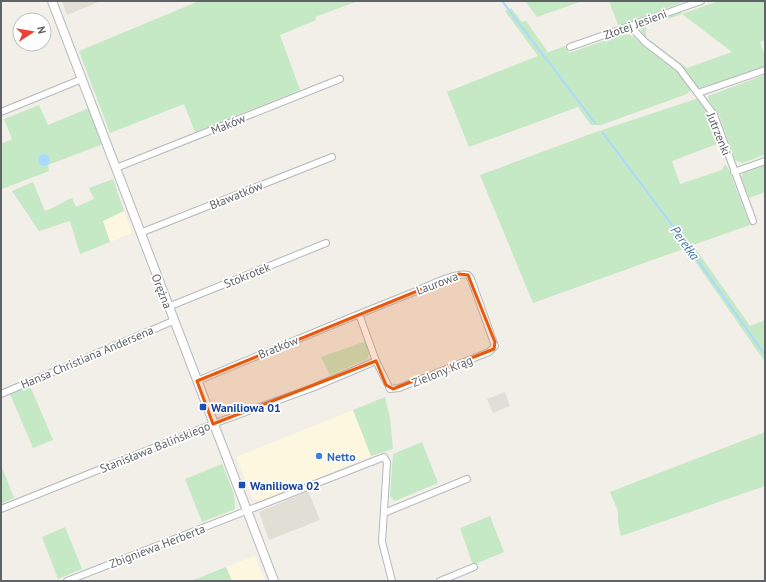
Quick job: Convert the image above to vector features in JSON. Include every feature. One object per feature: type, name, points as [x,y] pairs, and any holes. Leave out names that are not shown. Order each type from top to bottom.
[{"type":"street","name":"Orężna","points":[[52,1],[173,321],[274,581]]},
{"type":"street","name":"Złotej Jesieni","points":[[570,47],[631,27],[701,1]]},
{"type":"street","name":"Jutrzenki","points":[[631,27],[644,42],[679,68],[714,115],[753,221]]},
{"type":"street","points":[[698,94],[765,70]]},
{"type":"street","points":[[1,112],[82,79]]},
{"type":"street","name":"Maków","points":[[116,168],[340,79]]},
{"type":"street","name":"Bławatków","points":[[140,233],[332,157]]},
{"type":"street","points":[[734,172],[765,161]]},
{"type":"street","name":"Stokrotek","points":[[168,307],[326,243]]},
{"type":"street","name":"Laurowa","points":[[359,314],[459,274],[464,274],[471,279],[496,344]]},
{"type":"street","points":[[359,314],[376,361]]},
{"type":"street","name":"Bratków","points":[[196,381],[359,314]]},
{"type":"street","name":"Hansa Christiana Andersena","points":[[1,394],[173,321]]},
{"type":"street","name":"Zielony Krąg","points":[[376,361],[386,385],[390,389],[399,388],[489,352],[494,349],[496,344]]},
{"type":"street","name":"Stanisława Balińskiego","points":[[1,509],[213,424],[312,388],[376,361]]},
{"type":"street","name":"Zbigniewa Herberta","points":[[67,581],[173,538],[247,512],[384,458],[386,462],[384,513]]},
{"type":"street","points":[[392,581],[382,542],[384,513],[467,479]]},
{"type":"street","points":[[440,581],[474,567]]},
{"type":"highlighted area","points":[[459,274],[468,275],[495,342],[494,349],[393,389],[386,385],[376,361],[213,424],[197,381]]},
{"type":"shaded area","points":[[62,1],[101,1],[67,15]]},
{"type":"shaded area","points":[[124,211],[132,233],[110,242],[102,221]]},
{"type":"shaded area","points":[[505,392],[510,406],[493,413],[487,399]]},
{"type":"shaded area","points":[[353,410],[371,456],[261,501],[252,497],[236,457]]},
{"type":"shaded area","points":[[308,491],[320,520],[269,540],[259,512]]},
{"type":"shaded area","points":[[255,556],[265,581],[232,581],[226,567]]},
{"type":"green space","points":[[199,1],[358,1],[315,17],[316,20],[280,35],[300,90],[195,132],[184,104],[110,133],[79,51]]},
{"type":"green space","points":[[525,1],[582,1],[537,17]]},
{"type":"green space","points":[[609,1],[686,1],[619,27]]},
{"type":"green space","points":[[718,1],[765,1],[765,40],[760,42],[765,56],[765,67],[702,89],[698,87],[684,69],[644,39],[640,27],[681,12],[682,14]],"holes":[[[682,14],[732,52],[687,68],[646,37],[646,27]]]},
{"type":"green space","points":[[511,8],[522,22],[526,21],[547,51],[546,53],[565,46],[569,53],[621,35],[629,34],[678,71],[692,88],[687,94],[601,125],[591,125],[578,107],[469,147],[447,92],[538,56],[505,11]]},
{"type":"green space","points":[[765,75],[765,155],[742,163],[735,160],[719,115],[708,99],[708,96]]},
{"type":"green space","points":[[699,98],[713,118],[718,132],[713,134],[717,144],[672,161],[680,184],[722,170],[725,164],[729,170],[750,225],[693,245],[750,326],[765,320],[765,362],[686,248],[533,303],[480,175],[596,132]]},
{"type":"green space","points":[[39,105],[48,125],[89,108],[103,144],[48,165],[49,171],[2,189],[1,144],[12,139],[4,119]]},
{"type":"green space","points":[[765,164],[765,192],[749,198],[741,177],[744,172]]},
{"type":"green space","points":[[113,179],[124,211],[103,221],[110,242],[80,254],[70,221],[39,231],[12,191],[33,182],[45,211],[72,198],[76,207],[94,199],[89,188]]},
{"type":"green space","points":[[366,341],[370,350],[368,359],[330,375],[321,357]]},
{"type":"green space","points":[[30,386],[53,440],[33,448],[10,394]]},
{"type":"green space","points":[[385,397],[390,418],[393,449],[371,456],[353,410]]},
{"type":"green space","points":[[765,432],[765,486],[621,536],[618,523],[618,511],[610,492]]},
{"type":"green space","points":[[422,442],[438,483],[395,501],[390,497],[393,454]]},
{"type":"green space","points":[[222,464],[234,494],[235,509],[202,522],[185,479]]},
{"type":"green space","points":[[1,465],[14,498],[1,504]]},
{"type":"green space","points":[[490,516],[504,552],[473,565],[460,528]]},
{"type":"green space","points":[[65,527],[82,569],[58,579],[42,537]]},
{"type":"green space","points":[[226,567],[232,581],[191,581]]},
{"type":"water","points":[[42,154],[46,154],[50,160],[46,166],[42,166],[38,162],[38,158]]},
{"type":"waterway","name":"Perełka","points":[[502,1],[595,123]]},
{"type":"waterway","name":"Perełka","points":[[603,133],[681,237],[765,355]]},
{"type":"place","name":"Waniliowa 01","points":[[203,407]]},
{"type":"place","name":"Netto","points":[[319,456]]},
{"type":"place","name":"Waniliowa 02","points":[[242,485]]}]
